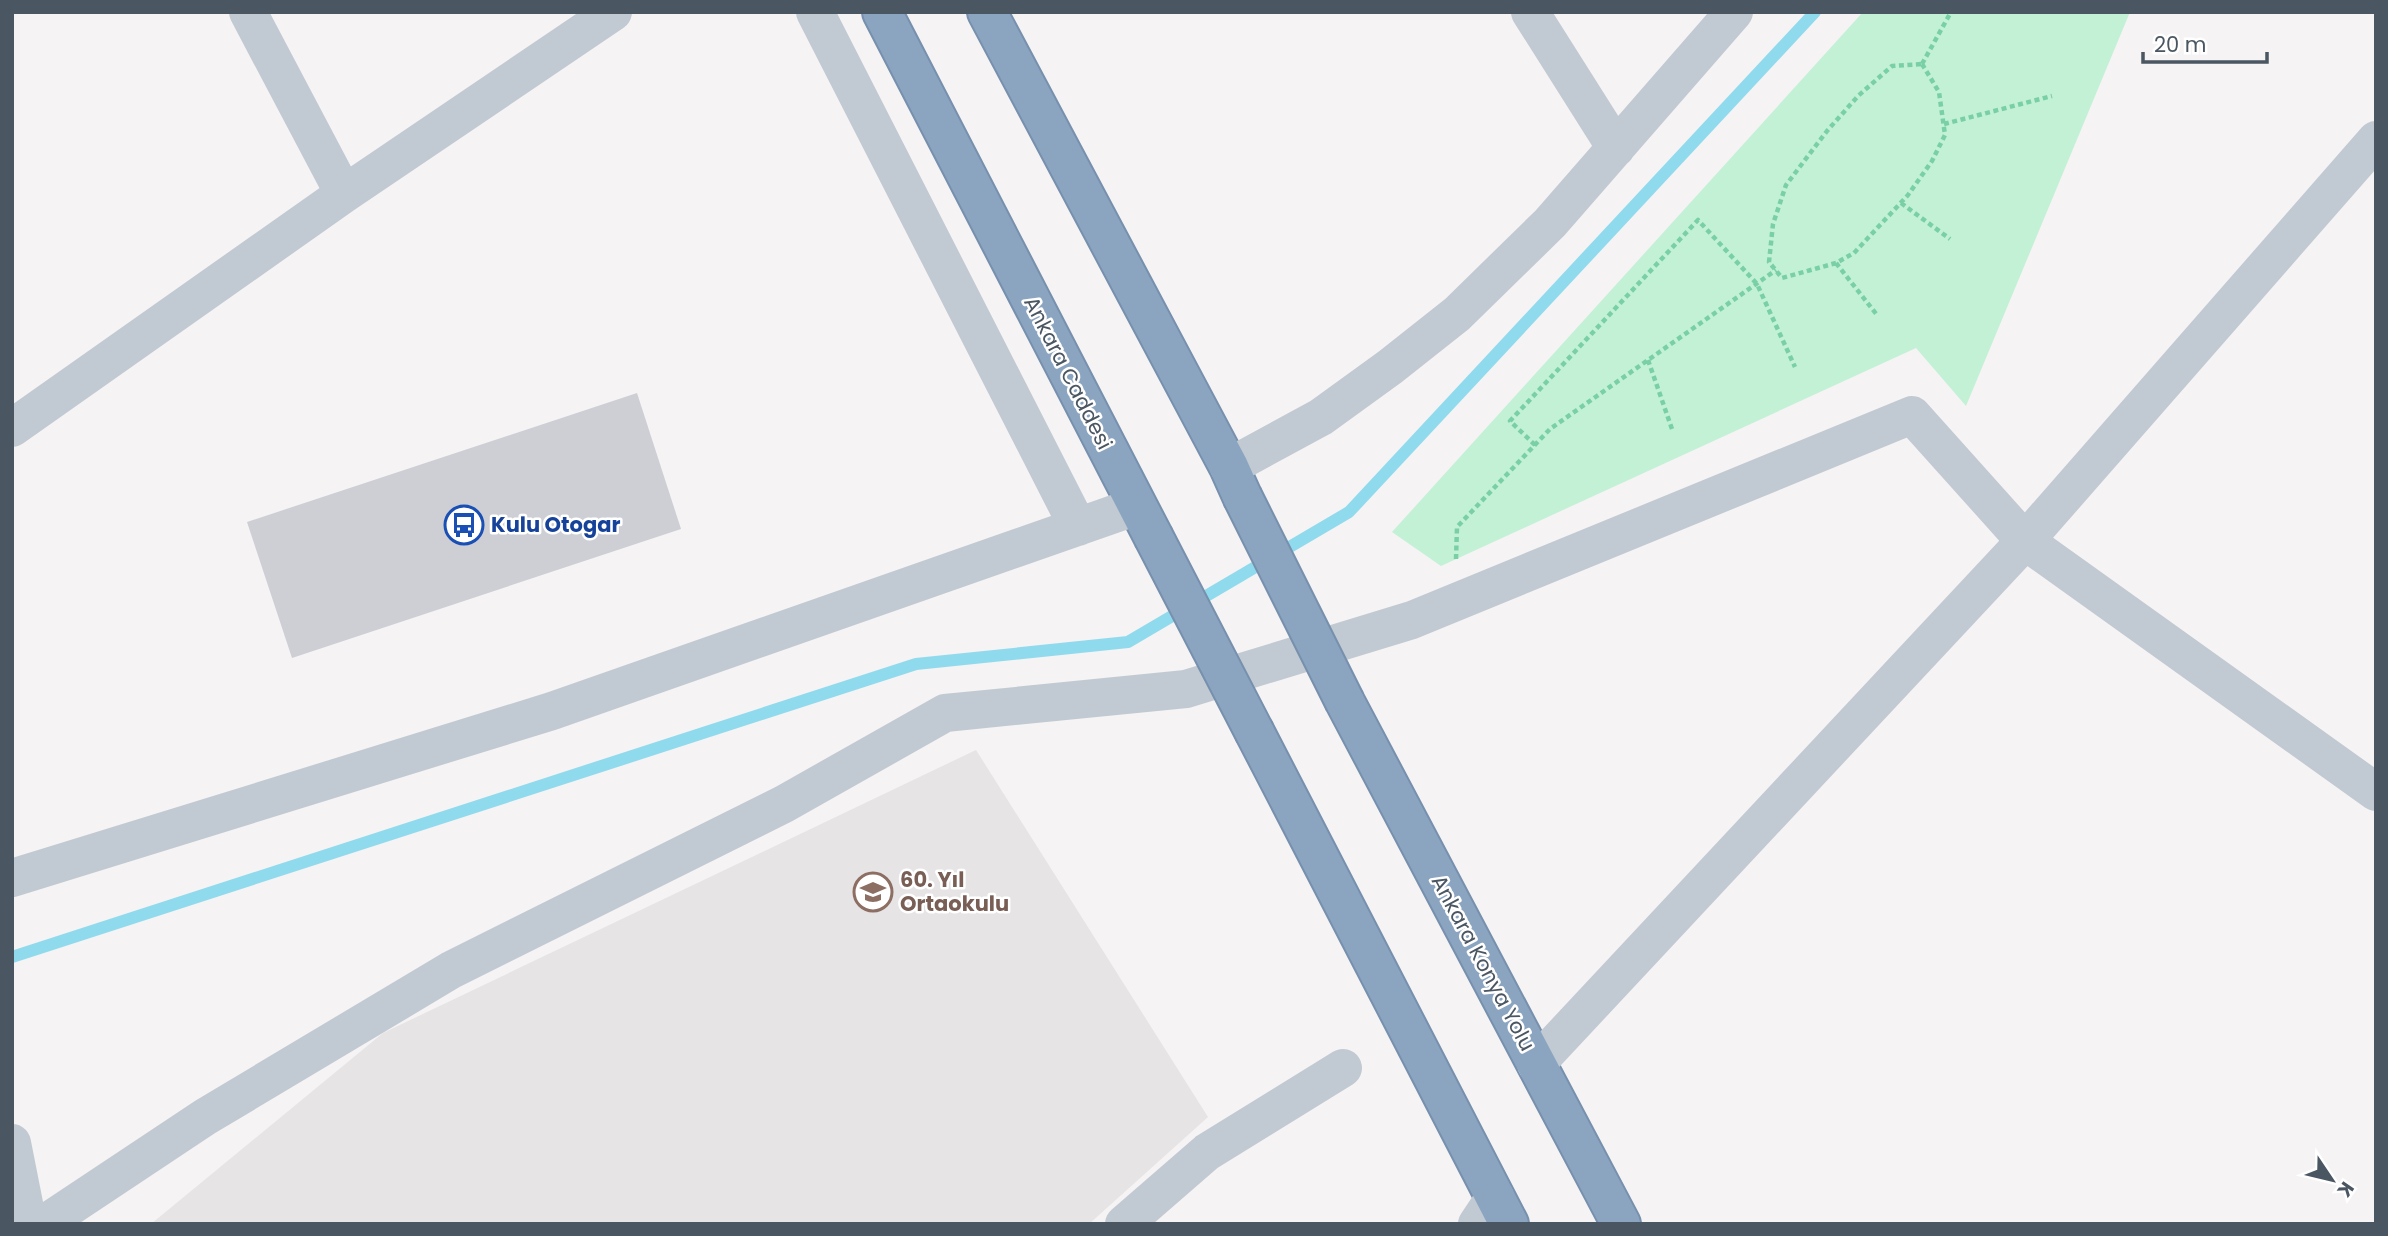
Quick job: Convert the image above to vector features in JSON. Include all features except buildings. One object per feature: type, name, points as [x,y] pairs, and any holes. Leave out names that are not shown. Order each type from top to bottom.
[{"type":"highway","name":"Ankara Caddesi","points":[[882,12],[1255,733],[1494,1215]]},
{"type":"highway","points":[[987,12],[1235,481]]},
{"type":"highway","name":"Ankara Konya Yolu","points":[[1235,481],[1345,702],[1621,1224]]},
{"type":"street","points":[[248,12],[344,194]]},
{"type":"street","points":[[12,428],[344,194],[613,12]]},
{"type":"street","points":[[815,12],[1078,527]]},
{"type":"street","points":[[1530,12],[1616,148]]},
{"type":"street","points":[[1235,481],[1457,314],[1550,223],[1734,12]]},
{"type":"street","points":[[1536,1064],[2025,541],[2376,140]]},
{"type":"street","points":[[44,1224],[205,1117],[451,970],[784,804],[945,713],[1186,689],[1412,620],[1912,415],[2025,541],[2376,792]]},
{"type":"street","points":[[12,878],[551,711],[1078,527],[1145,521]]},
{"type":"street","points":[[1124,1224],[1208,1152],[1343,1068]]},
{"type":"street","points":[[12,1143],[28,1224]]},
{"type":"path","points":[[1922,64],[1951,12]]},
{"type":"path","points":[[1922,64],[1939,92],[1944,124],[1945,135],[1932,161],[1901,203],[1854,253],[1836,263],[1782,278],[1769,262],[1773,224],[1786,185],[1858,96],[1892,66],[1922,64]]},
{"type":"path","points":[[1944,124],[2052,96]]},
{"type":"path","points":[[1901,203],[1950,239]]},
{"type":"path","points":[[1535,445],[1510,421],[1698,220],[1757,284],[1795,367]]},
{"type":"path","points":[[1836,263],[1877,316]]},
{"type":"path","points":[[1455,602],[1457,527],[1550,429],[1776,270]]},
{"type":"path","points":[[1648,360],[1672,429]]},
{"type":"shaded area","name":"60. Yıl Ortaokulu","points":[[976,750],[1208,1117],[1089,1224],[151,1224],[383,1033]]},
{"type":"green space","points":[[1863,12],[2130,12],[1966,406],[1916,348],[1441,566],[1392,532]]},
{"type":"waterway","points":[[12,957],[916,664],[1128,642],[1349,512],[1815,12]]},
{"type":"place","name":"Kulu Otogar","points":[[464,525]]},
{"type":"place","name":"60. Yıl Ortaokulu","points":[[873,892]]}]
